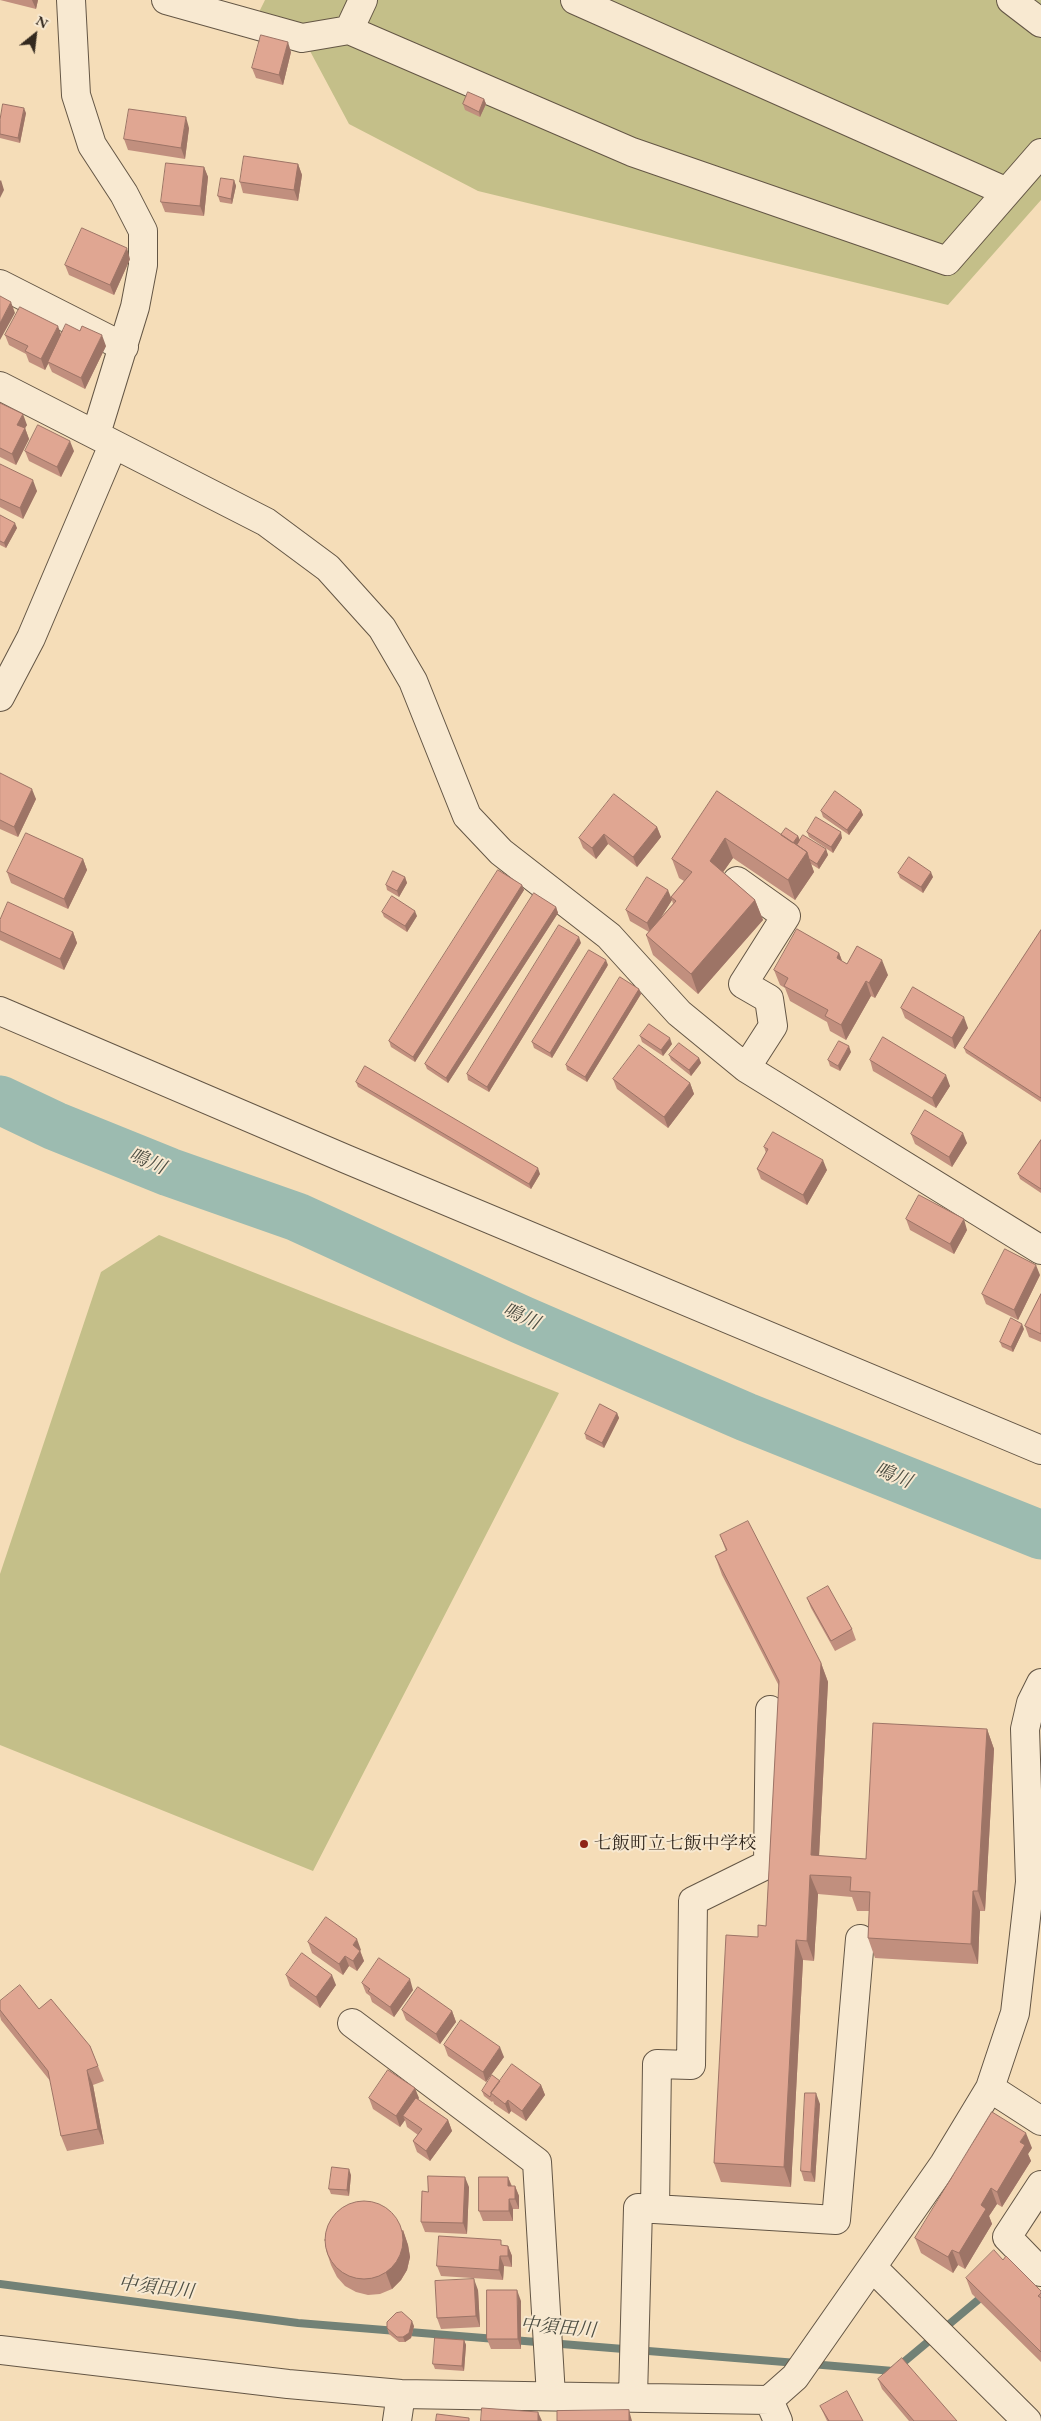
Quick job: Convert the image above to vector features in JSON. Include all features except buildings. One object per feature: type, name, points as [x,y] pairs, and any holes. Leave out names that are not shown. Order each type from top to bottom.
[{"type":"street","points":[[0,697],[32,638],[105,440],[124,347],[135,307],[142,264],[143,231],[124,194],[92,144],[76,95],[71,0]]},
{"type":"street","points":[[166,0],[302,38],[349,30],[632,152],[947,261],[1041,153]]},
{"type":"street","points":[[349,30],[363,0]]},
{"type":"street","points":[[575,0],[1007,192]]},
{"type":"street","points":[[1011,0],[1041,23]]},
{"type":"street","points":[[0,284],[124,347]]},
{"type":"street","points":[[0,386],[266,522],[328,568],[382,628],[413,681],[467,816],[501,852],[609,936],[679,1012],[746,1068],[1041,1250]]},
{"type":"street","points":[[737,881],[786,916],[743,984],[769,999],[773,1026],[746,1068]]},
{"type":"street","points":[[0,1011],[355,1163],[1041,1450]]},
{"type":"street","points":[[0,2350],[288,2384],[400,2394],[633,2397],[774,2410],[944,2164],[990,2088],[1015,2013],[1032,1952],[1025,1729],[1031,1702],[1041,1683]]},
{"type":"street","points":[[655,2209],[657,2064],[691,2064],[693,1901],[768,1864],[770,1710]]},
{"type":"street","points":[[633,2397],[638,2208],[836,2220],[860,1939]]},
{"type":"street","points":[[352,2023],[537,2162],[551,2396]]},
{"type":"street","points":[[990,2088],[1041,2121]]},
{"type":"street","points":[[1041,2185],[1007,2237],[1041,2272]]},
{"type":"street","points":[[872,2267],[1027,2421]]},
{"type":"street","points":[[397,2421],[400,2394]]},
{"type":"shaded area","points":[[265,0],[1041,0],[1041,200],[948,305],[478,191],[349,124],[295,23],[259,12]]},
{"type":"shaded area","points":[[159,1235],[559,1393],[313,1871],[0,1745],[0,1574],[101,1272]]},
{"type":"waterway","name":"鳴川","points":[[0,1100],[55,1126],[169,1172],[297,1217],[522,1320],[746,1417],[1041,1535]]},
{"type":"waterway","name":"中須田川","points":[[0,2284],[298,2323],[496,2339]]},
{"type":"waterway","name":"中須田川","points":[[811,2364],[893,2371],[984,2295]]},
{"type":"waterway","name":"中須田川","points":[[512,2340],[797,2363]]},
{"type":"place","name":"七飯町立七飯中学校","points":[[584,1844]]}]
